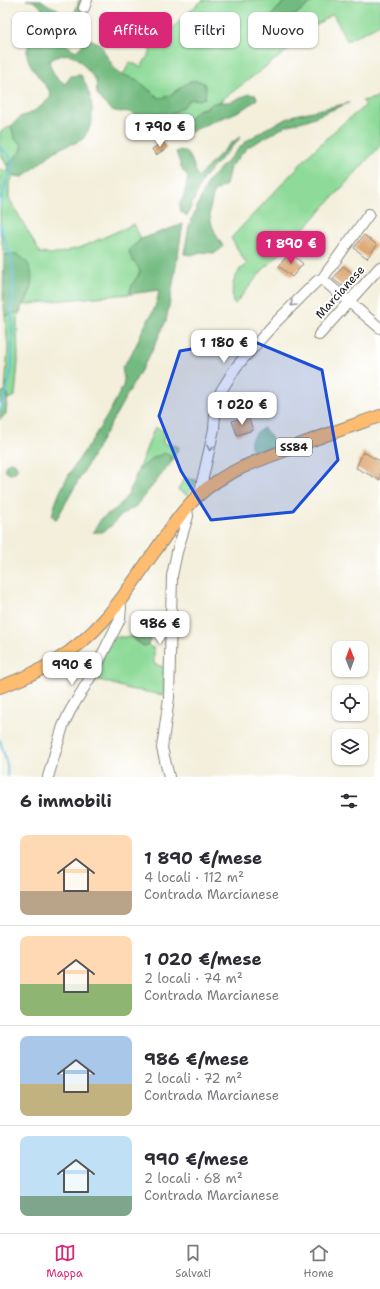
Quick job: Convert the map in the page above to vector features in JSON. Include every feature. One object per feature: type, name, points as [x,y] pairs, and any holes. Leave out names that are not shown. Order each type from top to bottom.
[{"type":"main road","name":"SS84","points":[[0,687],[25,678],[50,665],[74,649],[95,630],[106,619],[180,517],[199,495],[220,478],[235,469],[380,416]]},
{"type":"street","points":[[199,495],[214,429],[216,399],[236,367],[274,324],[317,281],[322,279],[369,214]]},
{"type":"street","name":"Marcianese","points":[[319,335],[380,267]]},
{"type":"street","points":[[322,279],[380,328]]},
{"type":"street","points":[[168,777],[162,748],[169,698],[172,576],[177,552],[188,516],[187,509]]},
{"type":"street","points":[[48,777],[63,726],[70,711],[93,673],[120,619],[120,600]]},
{"type":"highlighted area","points":[[248,339],[322,370],[338,460],[293,512],[211,520],[181,471],[159,416],[180,351]]},
{"type":"green space","points":[[26,0],[41,0],[58,9],[60,12],[44,12],[33,1]]},
{"type":"green space","points":[[79,0],[88,0],[85,9],[88,12],[75,12]]},
{"type":"green space","points":[[203,0],[286,0],[275,12],[248,12],[248,48],[291,48],[219,102],[198,110],[186,121],[169,126],[164,125],[164,121],[167,117],[184,106],[188,100],[199,100],[184,85],[167,97],[159,98],[151,91],[123,75],[130,62],[141,67],[151,51],[147,48],[172,48],[172,28],[180,21],[180,48],[240,48],[240,12],[189,12]]},
{"type":"green space","points":[[286,0],[315,0],[299,12],[275,12]]},
{"type":"green space","points":[[315,0],[380,0],[380,24],[347,41],[333,14],[318,24],[318,12],[299,12]]},
{"type":"green space","points":[[91,40],[99,44],[99,48],[102,48],[115,70],[120,74],[136,79],[159,98],[170,95],[192,81],[204,83],[206,89],[205,98],[199,100],[189,100],[184,106],[167,117],[164,121],[164,125],[169,126],[186,121],[198,110],[207,108],[211,104],[230,102],[249,94],[256,95],[257,99],[242,110],[184,135],[171,137],[165,136],[156,132],[132,113],[117,112],[111,109],[97,94],[96,81],[78,59],[70,55],[59,56],[49,61],[51,68],[57,77],[65,84],[71,76],[81,75],[90,95],[92,110],[91,124],[83,139],[57,150],[23,177],[13,176],[9,172],[7,166],[22,150],[22,144],[15,139],[11,126],[20,117],[31,113],[40,107],[50,98],[51,93],[32,68],[27,57],[28,48],[71,48],[76,51],[79,48],[91,48]]},
{"type":"green space","points":[[380,97],[380,146],[293,241],[263,270],[235,304],[233,303],[233,283],[239,270],[247,265],[231,238],[313,151],[341,125],[366,105],[362,101]]},
{"type":"green space","points":[[349,103],[307,120],[286,126],[248,147],[230,167],[226,185],[214,192],[210,208],[210,218],[215,233],[223,246],[215,253],[201,252],[191,255],[184,254],[189,226],[208,181],[245,142],[265,129],[295,115]]},
{"type":"green space","points":[[11,126],[15,139],[22,144],[22,150],[7,166],[0,152],[0,132]]},
{"type":"green space","points":[[241,137],[203,178],[187,216],[180,211],[180,203],[184,196],[188,177],[182,169],[176,152],[181,150],[189,155],[198,177],[232,142]]},
{"type":"green space","points":[[0,169],[9,172],[13,176],[9,185],[9,198],[40,253],[56,254],[82,247],[134,224],[141,239],[133,246],[133,261],[138,266],[140,272],[132,285],[130,294],[24,305],[31,290],[17,255],[4,255],[0,230]]},
{"type":"green space","points":[[183,224],[166,321],[152,351],[56,520],[52,515],[60,491],[105,419],[123,386],[124,380],[122,367],[134,350],[157,302],[159,290],[130,294],[132,285],[140,272],[129,251],[141,239]]},
{"type":"green space","points":[[17,254],[25,260],[29,266],[32,279],[31,286],[20,312],[5,316],[3,297],[4,255]]},
{"type":"green space","points":[[20,312],[17,322],[18,362],[15,396],[8,399],[8,394],[5,391],[8,347],[5,316]]},
{"type":"green space","points":[[5,391],[8,394],[6,414],[0,420],[0,393]]},
{"type":"green space","points":[[155,427],[164,431],[163,443],[179,447],[171,463],[171,456],[155,457],[138,470]]},
{"type":"green space","points":[[264,428],[278,447],[255,454],[251,446],[252,439],[256,433]]},
{"type":"green space","points":[[164,453],[171,456],[171,463],[136,506],[120,516],[110,527],[102,532],[93,532],[101,519],[117,508],[128,495],[138,470],[155,457]]},
{"type":"green space","points":[[11,462],[15,464],[17,468],[15,472],[11,474],[7,472],[5,468],[7,464]]},
{"type":"green space","points":[[184,478],[196,480],[188,495],[178,490]]},
{"type":"green space","points":[[137,621],[148,627],[153,635],[148,644],[145,646],[133,637]]},
{"type":"green space","points":[[114,637],[133,637],[137,642],[145,646],[148,644],[150,647],[154,648],[154,664],[164,667],[164,695],[129,689],[93,678]]},
{"type":"building","points":[[163,142],[167,148],[156,155],[152,149]]},
{"type":"building","points":[[364,235],[377,245],[367,258],[354,248]]},
{"type":"building","points":[[290,252],[303,264],[292,277],[279,266]]},
{"type":"building","points":[[343,266],[352,273],[342,286],[333,279]]},
{"type":"building","points":[[248,416],[253,430],[237,435],[232,421]]},
{"type":"building","points":[[363,452],[380,461],[380,480],[356,468]]},
{"type":"waterway","points":[[0,147],[9,156],[12,163],[12,169],[6,182],[0,204]]},
{"type":"waterway","points":[[0,225],[11,258],[14,281],[12,310],[12,363],[7,390],[0,410]]},
{"type":"waterway","points":[[0,740],[6,762],[7,777]]}]
